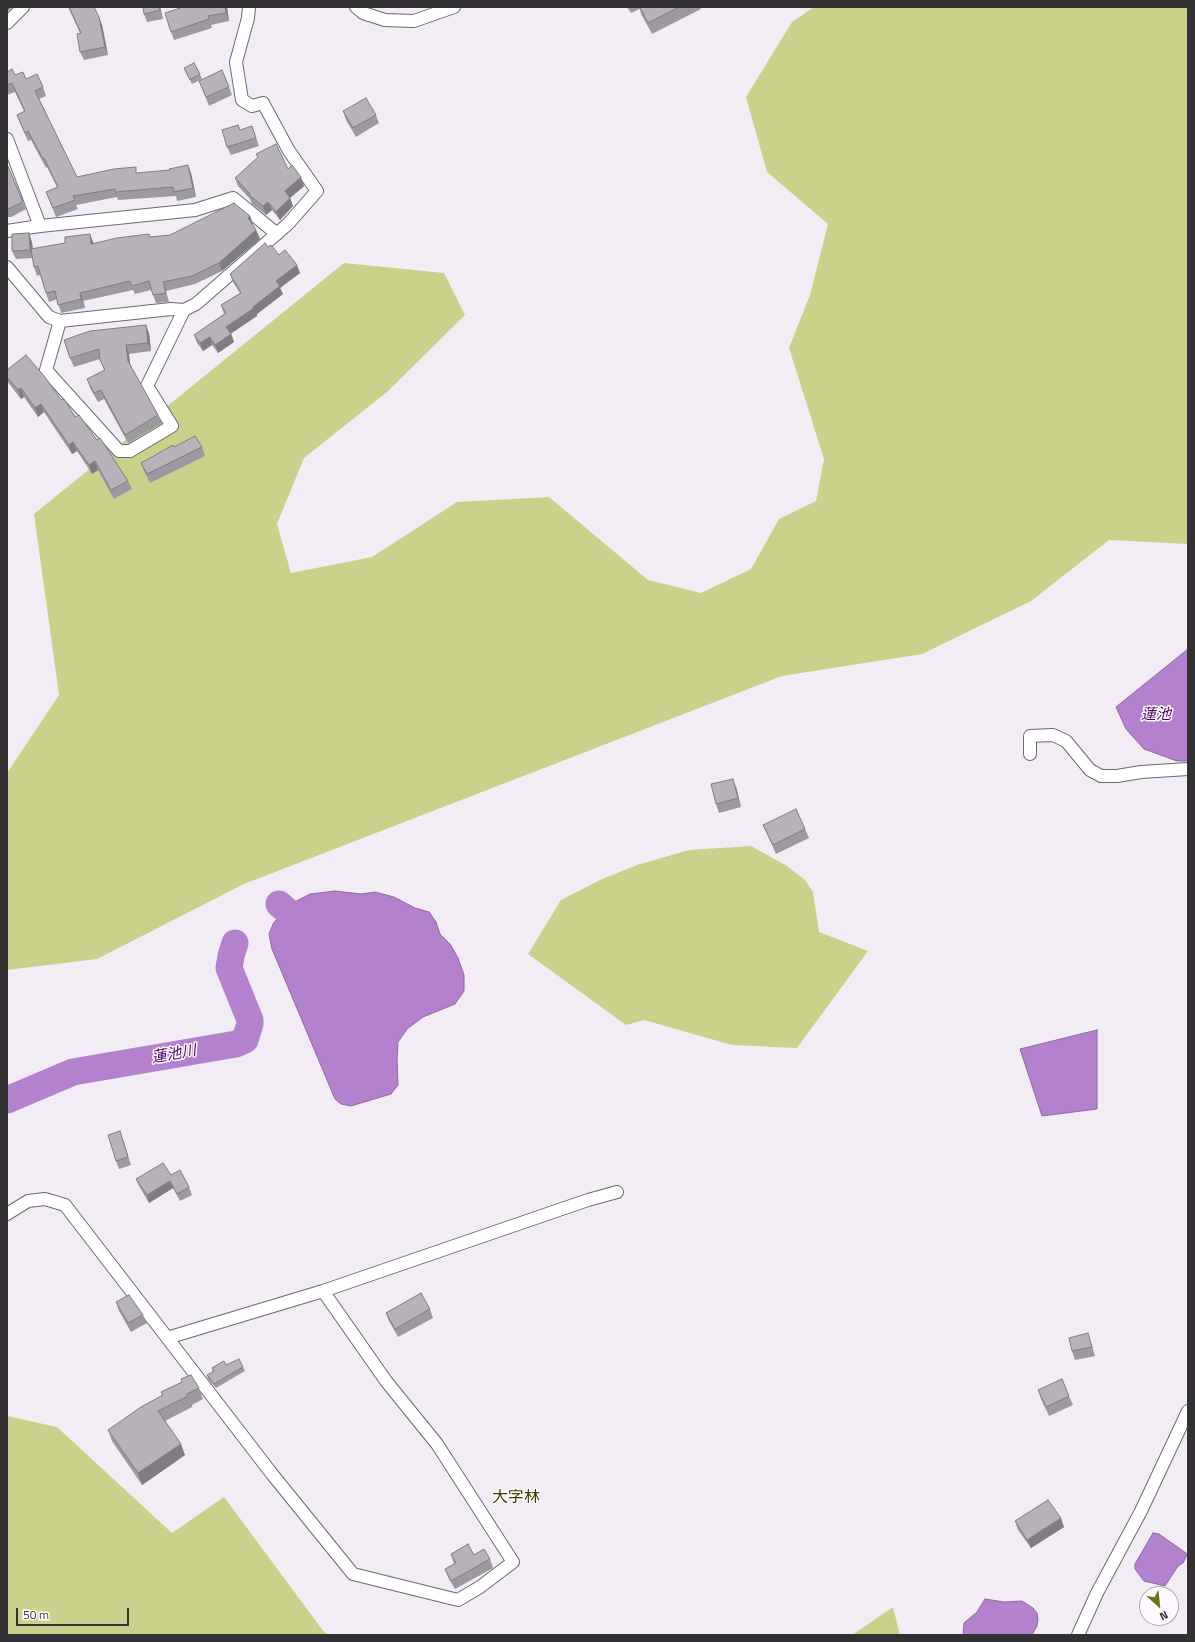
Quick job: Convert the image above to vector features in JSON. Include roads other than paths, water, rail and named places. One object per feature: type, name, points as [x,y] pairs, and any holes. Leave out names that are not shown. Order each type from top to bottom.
[{"type":"street","points":[[7,23],[23,7]]},
{"type":"street","points":[[7,267],[49,317],[60,321],[171,309],[184,310],[196,304],[277,234],[317,190],[289,151],[263,103],[252,106],[242,100],[236,62],[249,7]]},
{"type":"street","points":[[356,7],[363,13],[385,20],[414,21],[454,7]]},
{"type":"street","points":[[7,139],[40,226]]},
{"type":"street","points":[[7,232],[40,226],[195,210],[233,198],[277,234]]},
{"type":"street","points":[[60,321],[46,370],[119,451],[130,450],[172,426],[147,386],[184,310]]},
{"type":"street","points":[[1030,754],[1030,736],[1053,735],[1066,742],[1090,770],[1101,776],[1117,776],[1141,772],[1188,769]]},
{"type":"street","points":[[167,1338],[323,1291],[588,1200],[617,1192]]},
{"type":"street","points":[[7,1214],[28,1201],[45,1199],[65,1205],[272,1474],[353,1574],[458,1600],[480,1587],[513,1562],[437,1444],[386,1381],[323,1291]]},
{"type":"street","points":[[1078,1635],[1097,1593],[1141,1511],[1188,1411]]},
{"type":"water","name":"蓮池","points":[[1188,649],[1188,761],[1177,761],[1144,749],[1126,729],[1116,707]]},
{"type":"water","points":[[335,891],[361,894],[375,892],[394,897],[415,908],[429,912],[436,922],[440,934],[450,944],[458,958],[464,975],[464,991],[455,1004],[423,1017],[407,1029],[398,1042],[398,1085],[391,1094],[351,1106],[341,1104],[335,1099],[272,949],[269,934],[273,924],[287,906],[310,894]]},
{"type":"water","points":[[1097,1030],[1097,1109],[1042,1116],[1020,1049]]},
{"type":"water","points":[[1153,1533],[1159,1534],[1187,1555],[1183,1563],[1178,1566],[1165,1586],[1144,1581],[1135,1569],[1135,1564]]},
{"type":"water","points":[[985,1599],[1004,1602],[1022,1601],[1033,1608],[1037,1613],[1038,1619],[1037,1626],[1032,1635],[963,1635],[964,1623],[977,1612]]},
{"type":"waterway","name":"蓮池川","points":[[279,904],[312,933]]},
{"type":"waterway","name":"蓮池川","points":[[7,1100],[73,1072],[236,1044],[245,1040],[250,1020],[229,968],[235,943]]},
{"type":"district","name":"大字林","points":[[516,1498]]}]
